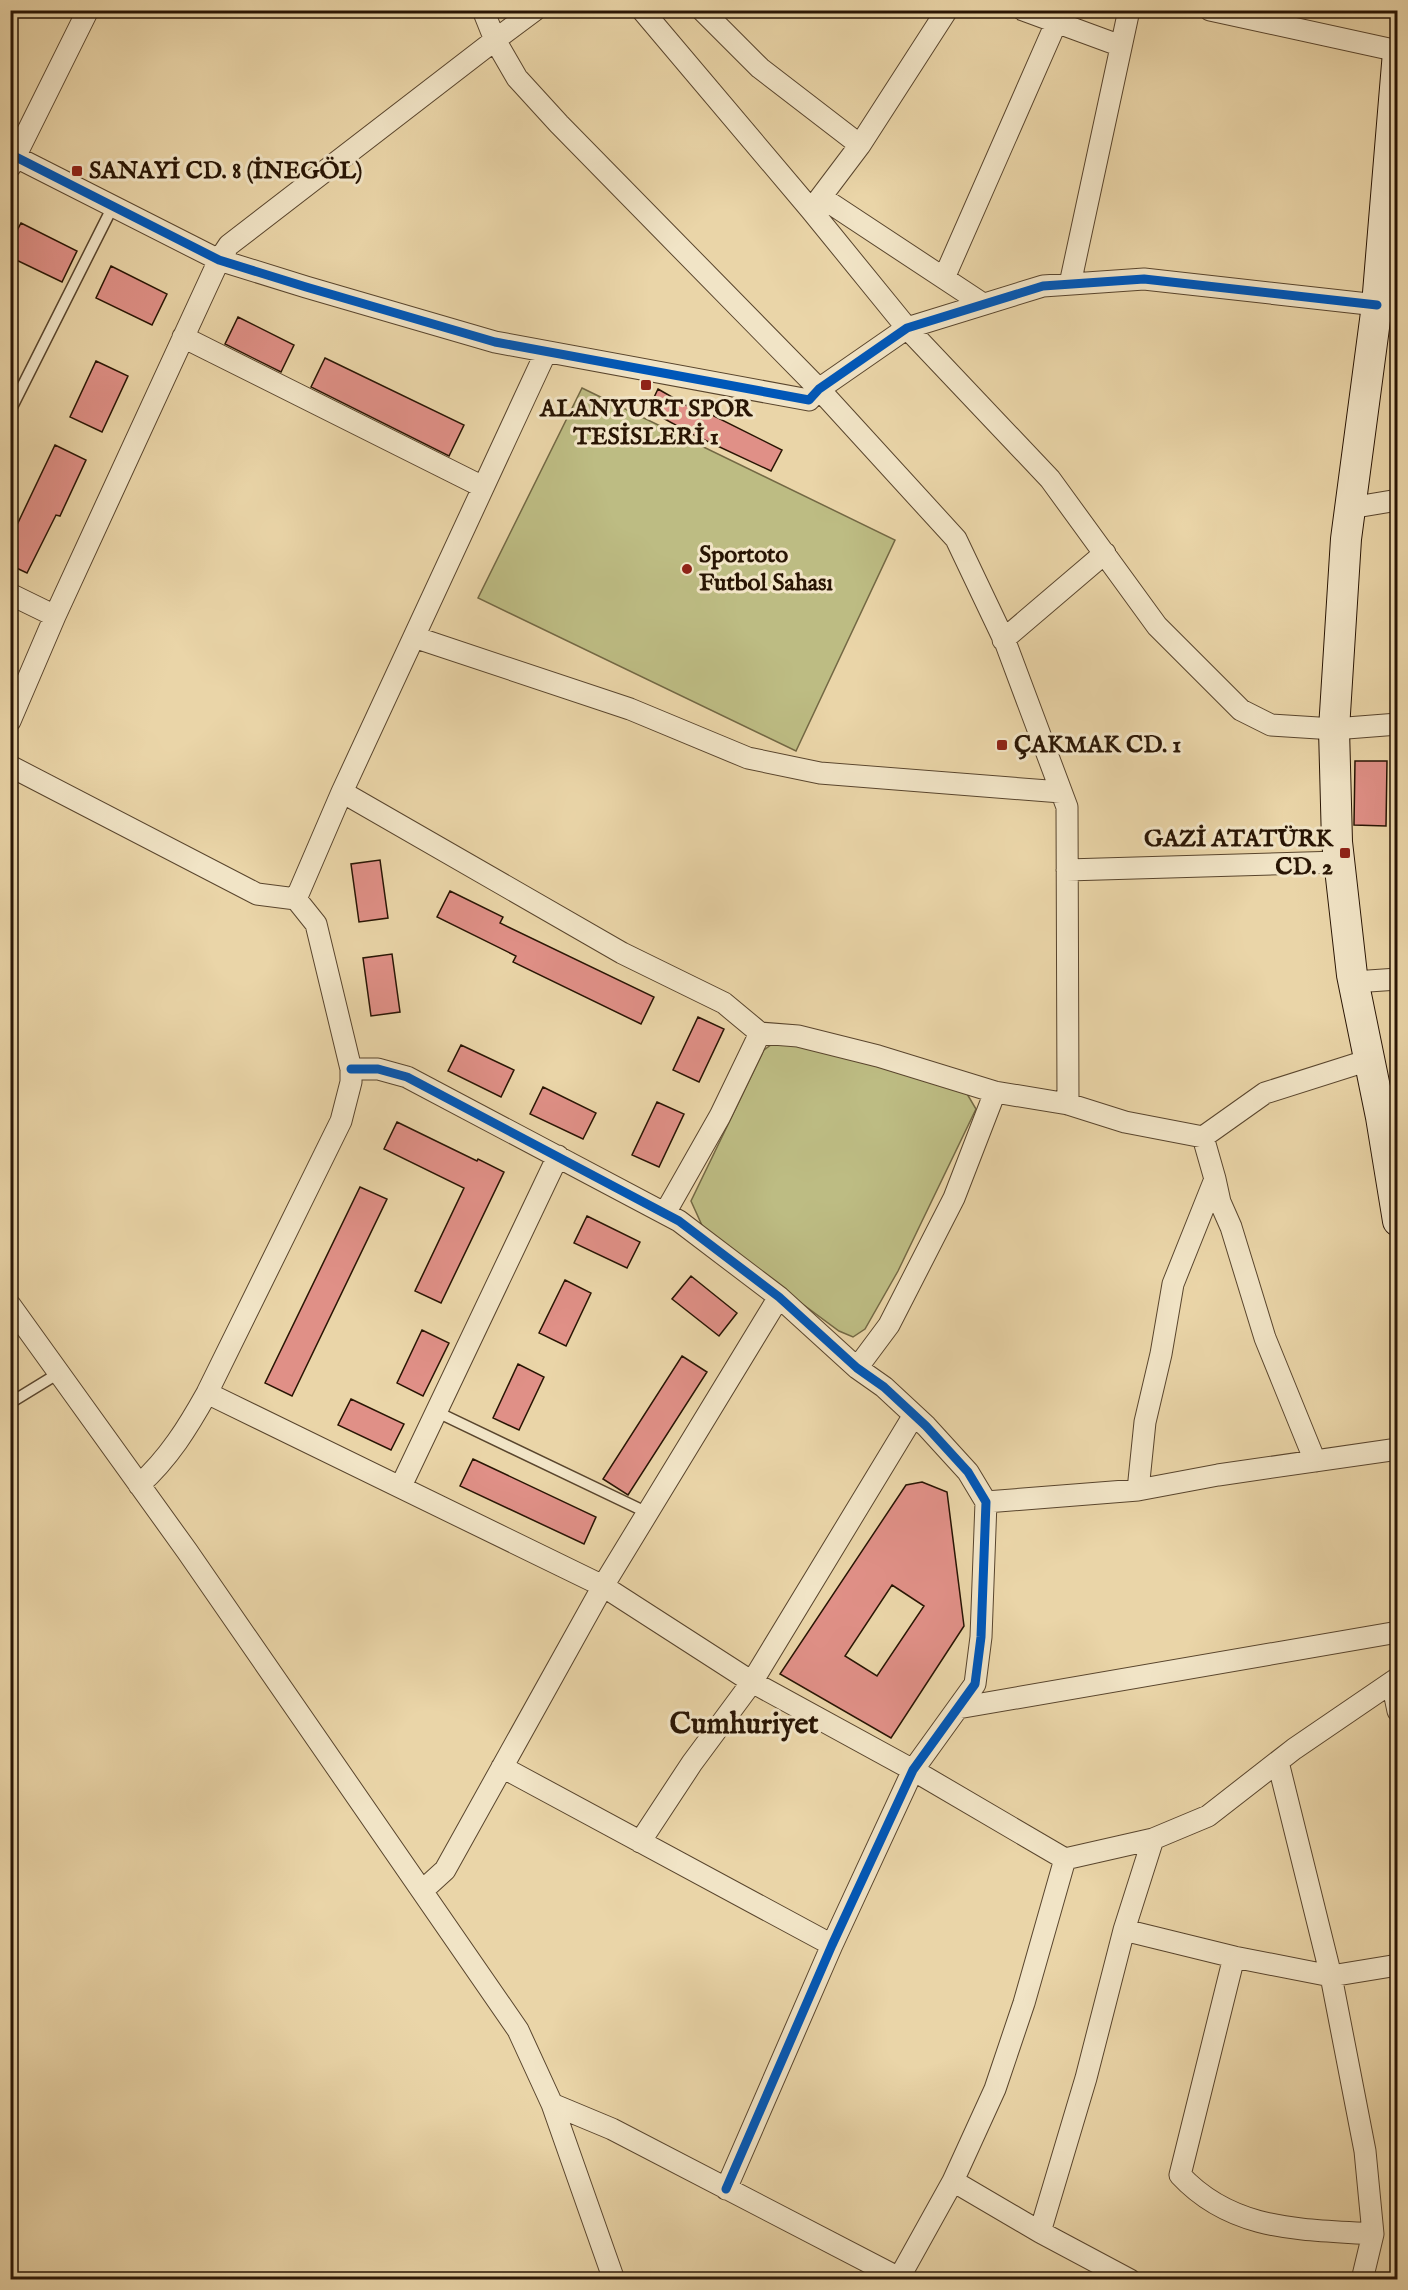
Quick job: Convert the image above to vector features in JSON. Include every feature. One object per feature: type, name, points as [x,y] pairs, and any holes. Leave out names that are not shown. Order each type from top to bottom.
[{"type":"street","points":[[88,10],[12,159],[219,260],[495,342],[809,400],[819,389],[907,328],[1043,286],[1144,279],[1385,289]]},
{"type":"street","points":[[483,10],[495,40],[517,78],[558,123],[819,389],[956,539],[1003,640],[1067,807],[1068,1104]]},
{"type":"street","points":[[10,721],[55,616],[183,337],[219,260],[229,245],[536,10]]},
{"type":"street","points":[[642,10],[816,203],[907,328],[1050,479],[1157,626],[1241,710],[1271,725],[1334,729],[1398,724]]},
{"type":"street","points":[[702,10],[760,68],[860,145]]},
{"type":"street","points":[[816,203],[860,145],[946,10]]},
{"type":"street","points":[[1023,10],[1121,46]]},
{"type":"street","points":[[1070,284],[1129,10]]},
{"type":"street","points":[[1210,10],[1398,51],[1385,289],[1346,539],[1334,729],[1337,842],[1354,982],[1396,1203]]},
{"type":"street","points":[[944,278],[1056,22]]},
{"type":"street","points":[[816,203],[944,278],[983,304]]},
{"type":"street","points":[[183,337],[483,487]]},
{"type":"street","points":[[296,899],[342,792],[546,352]]},
{"type":"street","points":[[1350,508],[1398,500]]},
{"type":"street","points":[[1003,640],[1105,554]]},
{"type":"street","points":[[10,594],[55,616]]},
{"type":"street","points":[[414,637],[630,709],[748,758],[820,773],[1061,792]]},
{"type":"street","points":[[10,766],[257,894],[296,899],[316,924],[351,1069],[351,1082],[341,1121],[207,1393],[187,1431],[160,1467],[140,1485]]},
{"type":"street","points":[[342,792],[622,953],[724,1003],[760,1033],[810,1038],[878,1056],[994,1092],[1068,1104],[1125,1122],[1203,1137],[1265,1093],[1369,1060]]},
{"type":"street","points":[[1067,870],[1339,862]]},
{"type":"street","points":[[1354,982],[1398,979]]},
{"type":"street","points":[[665,1213],[720,1116],[760,1033]]},
{"type":"street","points":[[351,1069],[378,1069],[407,1077],[665,1213],[779,1297],[857,1368],[884,1387],[968,1472],[986,1502],[981,1637],[975,1684],[913,1770],[832,1945],[726,2189]]},
{"type":"street","points":[[857,1368],[889,1325],[954,1198],[994,1092]]},
{"type":"street","points":[[1203,1137],[1220,1202],[1231,1227],[1265,1338],[1315,1461]]},
{"type":"street","points":[[401,1486],[558,1156]]},
{"type":"street","points":[[1138,1490],[1145,1422],[1161,1354],[1173,1284],[1215,1179]]},
{"type":"street","points":[[422,1892],[445,1870],[603,1586],[779,1297]]},
{"type":"street","points":[[10,1305],[140,1485],[518,2030],[552,2104],[614,2280]]},
{"type":"street","points":[[207,1393],[603,1586],[752,1682],[913,1770],[1065,1860],[1153,1839],[1208,1816],[1278,1762],[1395,1680],[1398,1711]]},
{"type":"street","points":[[640,1842],[692,1764],[752,1682],[914,1415]]},
{"type":"street","points":[[986,1502],[1138,1490],[1218,1474],[1398,1449]]},
{"type":"street","points":[[958,1708],[1398,1632]]},
{"type":"street","points":[[1278,1762],[1331,1976],[1365,2151],[1373,2234],[1362,2280]]},
{"type":"street","points":[[502,1767],[832,1945]]},
{"type":"street","points":[[1040,2232],[1086,2078],[1124,1930],[1153,1839]]},
{"type":"street","points":[[552,2104],[612,2129],[806,2228],[899,2279],[952,2181],[995,2090],[1024,2003],[1065,1860]]},
{"type":"street","points":[[1124,1930],[1234,1957],[1331,1976],[1398,1965]]},
{"type":"street","points":[[1234,1957],[1180,2175],[1189,2185],[1226,2209],[1263,2224],[1293,2229],[1373,2234]]},
{"type":"street","points":[[952,2181],[1130,2280]]},
{"type":"lane","points":[[10,411],[113,207]]},
{"type":"lane","points":[[10,1403],[59,1373]]},
{"type":"lane","points":[[437,1413],[648,1513]]},
{"type":"shaded area","name":"Sportoto Futbol Sahası","points":[[582,388],[895,540],[796,751],[478,598]]},
{"type":"shaded area","points":[[779,1039],[963,1087],[976,1109],[898,1271],[865,1329],[853,1337],[839,1331],[705,1232],[691,1201],[764,1050]]},
{"type":"building","points":[[21,223],[77,251],[62,282],[10,257],[10,244]]},
{"type":"building","points":[[111,266],[167,294],[152,325],[96,298]]},
{"type":"building","points":[[238,317],[294,345],[281,372],[225,344]]},
{"type":"building","points":[[325,358],[464,425],[449,456],[311,387]]},
{"type":"building","points":[[96,361],[128,376],[102,432],[70,417]]},
{"type":"building","points":[[658,389],[698,412],[700,409],[782,450],[771,471],[694,435],[648,410]]},
{"type":"building","points":[[55,445],[86,460],[60,516],[56,515],[27,573],[10,565],[10,527],[15,529]]},
{"type":"building","points":[[1355,761],[1387,761],[1386,826],[1354,825]]},
{"type":"building","points":[[380,860],[388,918],[359,922],[351,864]]},
{"type":"building","points":[[450,891],[503,917],[500,923],[654,997],[641,1024],[513,962],[516,956],[437,917]]},
{"type":"building","points":[[392,954],[400,1012],[371,1016],[363,958]]},
{"type":"building","points":[[698,1017],[724,1029],[699,1082],[673,1070]]},
{"type":"building","points":[[461,1045],[514,1070],[501,1097],[448,1071]]},
{"type":"building","points":[[543,1087],[596,1113],[583,1139],[530,1114]]},
{"type":"building","points":[[657,1102],[684,1114],[659,1167],[632,1155]]},
{"type":"building","points":[[397,1122],[504,1172],[441,1303],[415,1291],[464,1188],[384,1149]]},
{"type":"building","points":[[360,1187],[387,1199],[292,1396],[265,1383]]},
{"type":"building","points":[[587,1216],[640,1242],[627,1268],[574,1243]]},
{"type":"building","points":[[691,1276],[737,1313],[719,1336],[672,1299]]},
{"type":"building","points":[[565,1280],[591,1293],[566,1346],[539,1333]]},
{"type":"building","points":[[422,1330],[449,1343],[423,1396],[397,1383]]},
{"type":"building","points":[[682,1356],[707,1372],[628,1495],[603,1479]]},
{"type":"building","points":[[518,1364],[544,1377],[519,1430],[493,1418]]},
{"type":"building","points":[[351,1399],[404,1424],[391,1450],[338,1425]]},
{"type":"building","points":[[473,1459],[596,1517],[584,1544],[460,1486]]},
{"type":"building","points":[[922,1482],[947,1492],[964,1626],[891,1738],[780,1674],[906,1485]],"holes":[[[892,1585],[924,1606],[877,1676],[845,1656]]]},
{"type":"cycle path","points":[[10,154],[219,260],[306,287],[495,342],[809,400],[819,389],[907,328],[1043,286],[1144,279],[1377,305]]},
{"type":"cycle path","points":[[351,1069],[378,1069],[407,1077],[679,1221],[779,1297],[857,1368],[884,1387],[926,1426],[968,1472],[986,1502],[981,1637],[975,1684],[913,1770],[832,1945],[726,2189]]},
{"type":"place","name":"SANAYİ CD. 8 (İNEGÖL)","points":[[77,171]]},
{"type":"place","name":"ALANYURT SPOR TESİSLERİ 1","points":[[646,385]]},
{"type":"place","name":"Sportoto Futbol Sahası","points":[[687,569]]},
{"type":"place","name":"ÇAKMAK CD. 1","points":[[1002,745]]},
{"type":"place","name":"GAZİ ATATÜRK CD. 2","points":[[1345,853]]},
{"type":"district","name":"Cumhuriyet","points":[[744,1725]]}]
